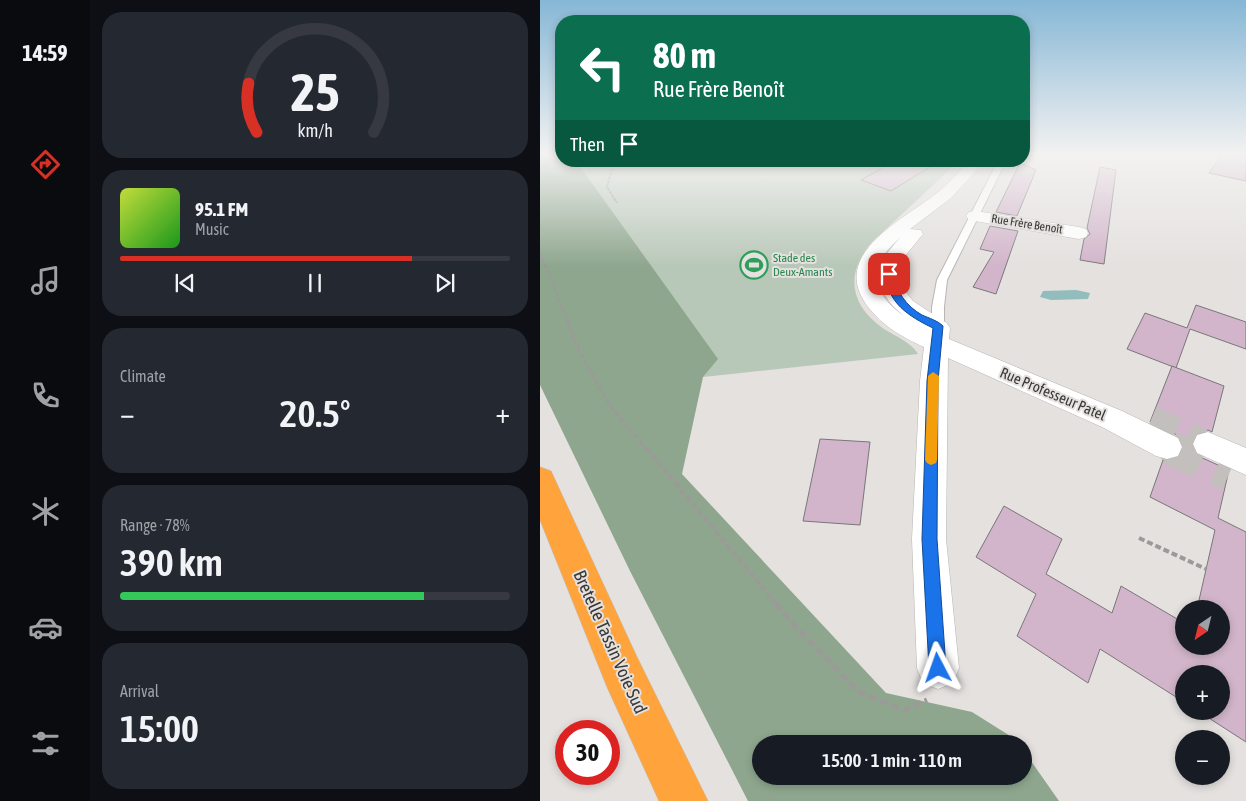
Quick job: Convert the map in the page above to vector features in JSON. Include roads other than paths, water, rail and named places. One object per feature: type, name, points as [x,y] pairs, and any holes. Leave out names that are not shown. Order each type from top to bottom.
[{"type":"highway","name":"Bretelle Tassin Voie Sud","points":[[540,481],[622,672],[684,801]]},
{"type":"street","points":[[938,668],[930,539],[933,381],[938,335],[911,332],[893,321],[877,307],[870,294],[866,275],[870,260],[881,247],[914,217],[947,191]]},
{"type":"street","name":"Rue Frère Benoît","points":[[974,216],[1079,232]]},
{"type":"street","name":"Rue Professeur Patel","points":[[938,335],[1025,363],[1066,385],[1151,420]]},
{"type":"street","name":"Rue Professeur Patel","points":[[938,335],[1167,447]]},
{"type":"street","points":[[1208,444],[1240,472]]},
{"type":"lane","name":"Rue Frère Benoît","points":[[938,335],[938,306],[942,280],[987,191]]},
{"type":"water","points":[[1076,290],[1090,293],[1088,299],[1051,300],[1040,297],[1043,291]]},
{"type":"tunnel","points":[[1151,420],[1202,442]]},
{"type":"tunnel","points":[[1167,447],[1173,450]]},
{"type":"tunnel","points":[[1170,448],[1229,474]]},
{"type":"place","name":"Stade des Deux-Amants","points":[[754,265]]}]
